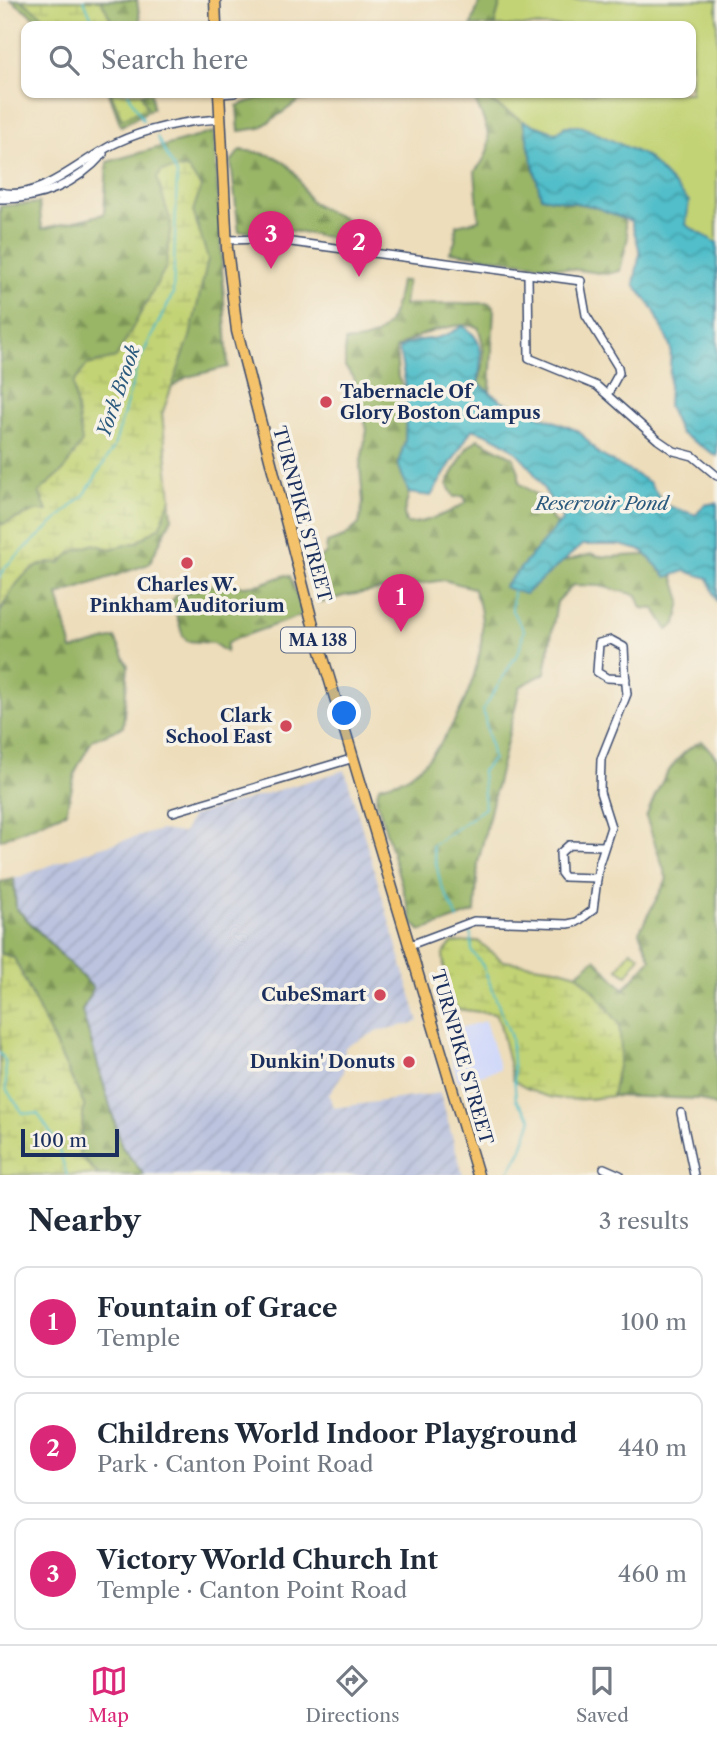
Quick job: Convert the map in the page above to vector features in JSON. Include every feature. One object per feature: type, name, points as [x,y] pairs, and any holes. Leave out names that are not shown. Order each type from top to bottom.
[{"type":"main road","points":[[215,0],[216,21]]},
{"type":"main road","name":"TURNPIKE STREET","points":[[219,98],[227,240],[237,331],[293,553],[478,1175]]},
{"type":"street","points":[[0,192],[27,192],[114,144],[152,130],[221,119]]},
{"type":"street","points":[[0,199],[30,197],[63,185],[92,167],[105,151]]},
{"type":"street","points":[[227,240],[269,239],[581,281],[586,315],[618,367],[619,373],[608,393]]},
{"type":"street","points":[[527,274],[528,358],[580,377],[608,393],[658,440],[674,451],[693,456],[717,476]]},
{"type":"street","points":[[410,945],[474,921],[577,922],[593,910],[597,878],[611,827],[600,792],[598,772],[606,744],[626,701],[626,679],[624,647],[611,640],[599,643],[597,672],[607,678],[626,679]]},
{"type":"street","points":[[173,812],[354,758]]},
{"type":"street","points":[[597,878],[564,877],[561,873],[560,853],[569,845],[604,846]]},
{"type":"street","points":[[681,1113],[694,1175]]},
{"type":"street","points":[[604,1168],[620,1175]]},
{"type":"shaded area","points":[[345,770],[419,1022],[378,1031],[345,1047],[344,1072],[329,1094],[333,1108],[440,1093],[463,1175],[144,1175],[122,1147],[82,1011],[93,988],[16,908],[14,879],[94,849],[161,830],[183,833],[192,816]]},
{"type":"shaded area","points":[[485,1021],[500,1069],[458,1082],[444,1032]]},
{"type":"green space","points":[[11,0],[137,0],[140,21],[40,21]]},
{"type":"green space","points":[[21,0],[101,0],[112,21],[50,21]]},
{"type":"green space","points":[[480,0],[512,0],[501,1],[495,21],[473,21]]},
{"type":"green space","points":[[489,0],[717,0],[717,243],[686,225],[556,133],[523,121],[488,98],[696,98],[696,21],[483,21]]},
{"type":"green space","points":[[111,98],[152,98],[153,108],[121,126]]},
{"type":"green space","points":[[113,98],[143,98],[147,108],[122,119]]},
{"type":"green space","points":[[259,98],[312,98],[299,101],[260,128],[239,131],[237,106]]},
{"type":"green space","points":[[474,98],[488,98],[523,121],[541,197],[592,206],[623,217],[628,237],[620,271],[607,274],[450,252],[455,242],[456,225],[479,220],[475,171],[487,152],[489,142]]},
{"type":"green space","points":[[214,132],[228,367],[187,377],[171,388],[162,414],[172,518],[149,564],[58,595],[72,650],[115,638],[128,666],[123,727],[92,740],[76,770],[66,812],[0,840],[0,613],[24,565],[36,511],[0,525],[0,206],[39,203],[42,229],[104,214],[107,162]]},
{"type":"green space","points":[[240,150],[266,154],[281,160],[293,171],[311,201],[354,225],[366,237],[363,243],[280,229],[239,232],[231,162]]},
{"type":"green space","points":[[187,168],[201,187],[193,211],[208,259],[190,337],[162,414],[171,498],[160,526],[137,542],[110,549],[94,544],[72,552],[60,563],[40,565],[16,584],[0,611],[0,525],[36,511],[47,511],[39,492],[64,470],[82,442],[73,384],[87,365],[116,358],[166,267],[171,223],[157,178],[162,171]]},
{"type":"green space","points":[[400,281],[407,281],[404,305],[489,303],[494,307],[490,392],[478,383],[484,355],[478,327],[469,325],[435,330],[396,349],[398,378],[407,392],[405,441],[398,464],[409,493],[404,513],[406,523],[437,517],[466,502],[464,496],[454,497],[447,484],[467,448],[478,439],[513,457],[519,472],[519,483],[541,498],[542,505],[551,510],[551,518],[558,525],[505,587],[525,593],[562,562],[592,554],[610,557],[647,555],[667,577],[673,575],[681,601],[676,624],[668,630],[655,609],[642,608],[637,595],[600,586],[573,585],[557,602],[545,673],[520,687],[478,863],[475,912],[421,931],[413,923],[376,798],[379,786],[407,777],[425,762],[453,723],[465,700],[480,651],[482,628],[479,603],[473,588],[444,580],[343,596],[321,603],[316,575],[318,559],[326,554],[327,543],[344,537],[359,524],[363,502],[360,466],[367,430],[354,378],[345,367],[345,341],[359,341],[380,333],[395,306]]},
{"type":"green space","points":[[290,576],[303,615],[235,639],[227,643],[226,652],[213,643],[187,641],[183,636],[172,601],[177,595],[224,582],[244,586],[261,584]]},
{"type":"green space","points":[[702,741],[717,758],[717,1107],[700,1099],[612,1096],[619,1024],[577,974],[595,959],[624,989],[651,959],[639,932],[667,879],[646,817],[661,784],[674,764],[691,747]]},
{"type":"green space","points":[[14,879],[16,908],[93,988],[82,1011],[122,1147],[144,1175],[99,1175],[79,1156],[84,1105],[14,958],[0,953],[0,882]]},
{"type":"green space","points":[[478,941],[503,961],[556,968],[577,974],[594,991],[619,1024],[621,1051],[612,1096],[560,1099],[537,1093],[513,1080],[500,1024],[495,1014],[457,1009],[446,990],[443,954],[452,943]]},
{"type":"green space","points":[[631,950],[640,956],[627,975],[618,969]]},
{"type":"green space","points":[[0,953],[14,958],[84,1105],[79,1156],[99,1175],[0,1175]]},
{"type":"water","points":[[523,121],[556,133],[565,126],[581,126],[646,156],[689,201],[686,225],[717,243],[717,456],[680,433],[668,406],[671,348],[654,310],[634,284],[640,252],[631,221],[592,206],[541,197]]},
{"type":"water","name":"Reservoir Pond","points":[[462,326],[475,337],[481,350],[478,383],[502,401],[579,431],[599,454],[649,482],[665,505],[696,515],[704,505],[717,503],[717,602],[708,578],[685,571],[667,577],[643,551],[620,545],[582,545],[525,594],[504,587],[563,519],[518,453],[491,436],[472,429],[431,496],[409,493],[398,464],[405,441],[407,392],[399,349],[415,341],[444,336]]},
{"type":"waterway","name":"York Brook","points":[[84,0],[93,21]]},
{"type":"waterway","name":"York Brook","points":[[131,98],[143,120]]},
{"type":"waterway","name":"York Brook","points":[[0,577],[5,567],[85,494],[114,447],[139,361],[173,294],[177,174],[157,137]]},
{"type":"waterway","points":[[458,919],[441,885],[432,846],[485,808],[482,771],[493,759],[483,710],[519,651],[524,630],[512,611],[513,591]]},
{"type":"waterway","points":[[466,928],[471,935],[472,951],[483,966],[511,1037],[516,1100],[532,1119],[521,1151],[507,1175]]},
{"type":"waterway","points":[[0,1053],[5,1060],[6,1089],[23,1113],[38,1114],[56,1141],[67,1175]]},
{"type":"place","name":"Victory World Church Int","points":[[271,269]]},
{"type":"place","name":"Childrens World Indoor Playground","points":[[359,277]]},
{"type":"place","name":"Tabernacle Of Glory Boston Campus","points":[[326,402]]},
{"type":"place","name":"Charles W. Pinkham Auditorium","points":[[187,563]]},
{"type":"place","name":"Fountain of Grace","points":[[401,632]]},
{"type":"place","name":"Clark School East","points":[[286,726]]},
{"type":"place","name":"CubeSmart","points":[[380,995]]},
{"type":"place","name":"Dunkin' Donuts","points":[[409,1062]]}]
